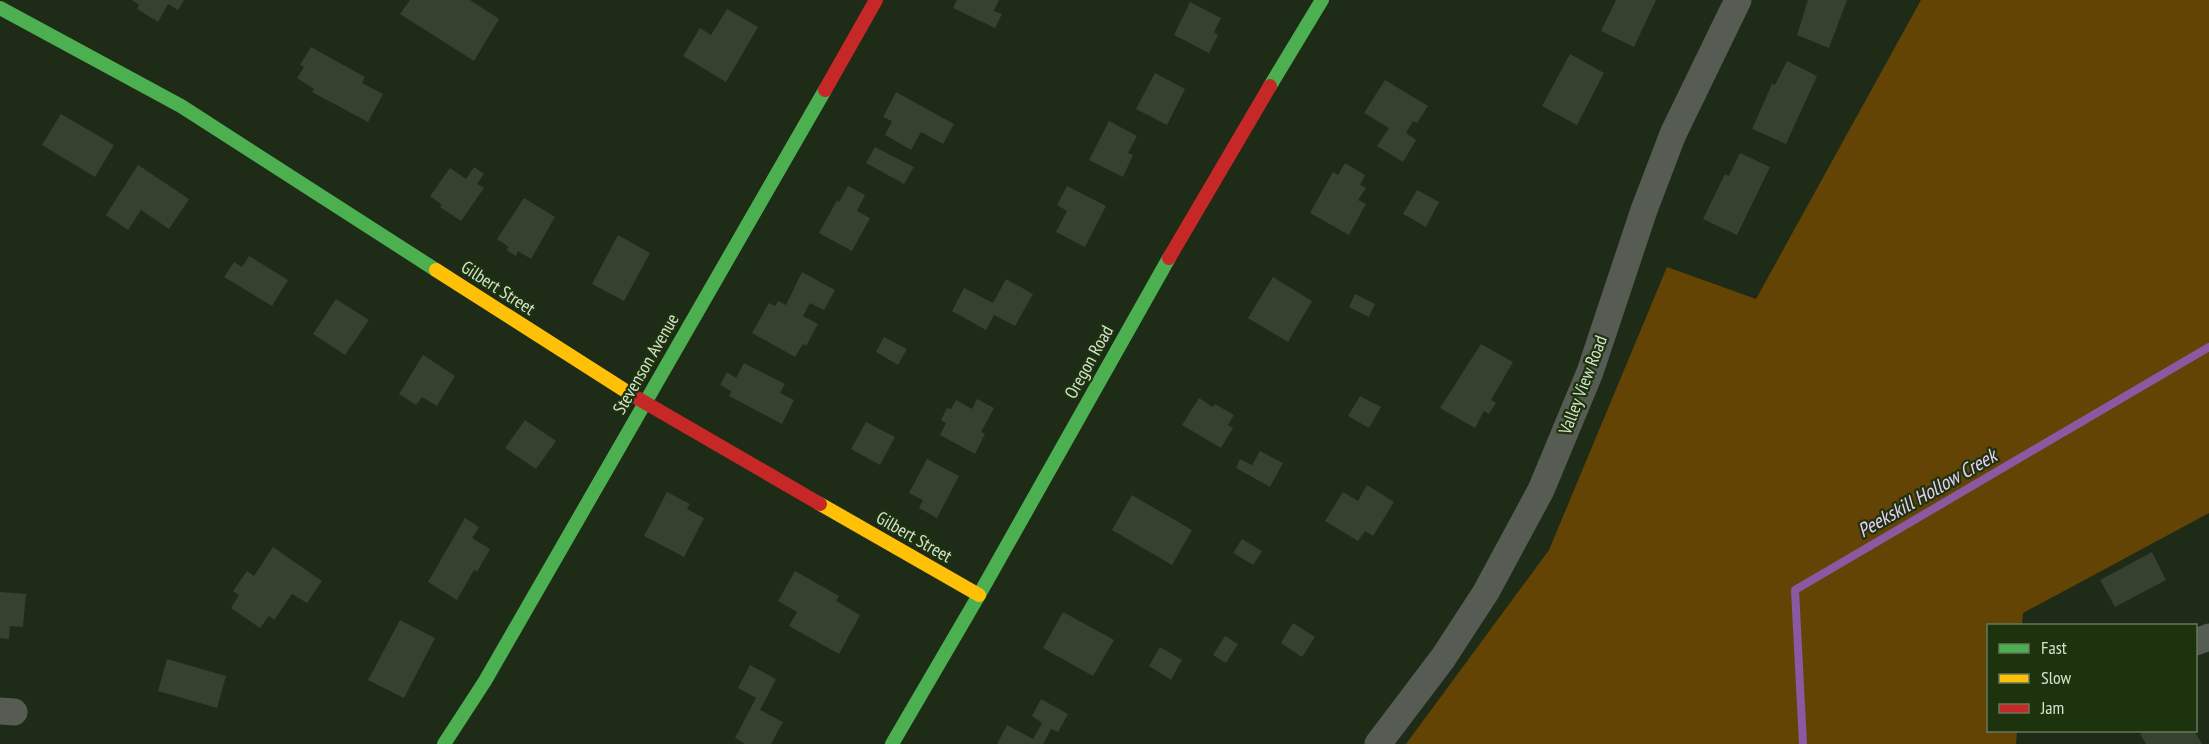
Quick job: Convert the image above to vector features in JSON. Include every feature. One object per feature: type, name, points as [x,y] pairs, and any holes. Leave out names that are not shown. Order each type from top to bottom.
[{"type":"street","name":"Stevenson Avenue","points":[[444,744],[485,681],[876,0]]},
{"type":"street","name":"Oregon Road","points":[[892,744],[979,595],[1204,195],[1322,0]]},
{"type":"street","name":"Valley View Road","points":[[1378,744],[1443,658],[1486,592],[1541,490],[1590,372],[1644,210],[1673,135],[1738,0]]},
{"type":"street","name":"Gilbert Street","points":[[0,8],[181,106],[644,403],[979,595]]},
{"type":"shaded area","points":[[1921,0],[2209,0],[2209,513],[2023,613],[2022,624],[1987,624],[1987,732],[2017,732],[2016,744],[1406,744],[1549,550],[1667,267],[1756,299]]},
{"type":"building","points":[[132,0],[184,0],[178,10],[168,4],[158,22],[137,9],[139,5]]},
{"type":"building","points":[[410,0],[470,0],[499,19],[474,61],[400,14]]},
{"type":"building","points":[[957,0],[999,0],[994,11],[1002,14],[995,28],[953,8]]},
{"type":"building","points":[[1616,0],[1656,0],[1634,47],[1601,31]]},
{"type":"building","points":[[1808,0],[1847,0],[1829,48],[1797,35]]},
{"type":"building","points":[[1190,2],[1221,18],[1214,32],[1218,35],[1209,53],[1174,35]]},
{"type":"building","points":[[727,9],[758,27],[726,82],[683,56],[700,28],[711,35]]},
{"type":"building","points":[[311,47],[365,77],[362,83],[383,94],[368,122],[312,92],[314,89],[297,78],[304,67],[300,65]]},
{"type":"building","points":[[1570,54],[1604,73],[1577,125],[1542,106]]},
{"type":"building","points":[[1787,61],[1817,76],[1786,144],[1752,129],[1772,84],[1775,85]]},
{"type":"building","points":[[1155,73],[1185,89],[1167,125],[1136,109]]},
{"type":"building","points":[[1385,80],[1428,106],[1417,123],[1413,121],[1406,133],[1416,140],[1403,162],[1377,146],[1389,128],[1364,113]]},
{"type":"building","points":[[896,92],[954,124],[943,144],[921,132],[911,150],[885,135],[892,121],[883,117]]},
{"type":"building","points":[[61,114],[114,145],[95,177],[42,145]]},
{"type":"building","points":[[1109,121],[1137,136],[1128,153],[1133,155],[1123,177],[1089,160]]},
{"type":"building","points":[[875,147],[914,167],[904,184],[866,163]]},
{"type":"building","points":[[1740,153],[1770,167],[1737,235],[1703,219],[1725,174],[1729,176]]},
{"type":"building","points":[[1345,163],[1365,175],[1360,185],[1366,188],[1358,200],[1366,204],[1349,235],[1310,213],[1333,172],[1338,175]]},
{"type":"building","points":[[138,165],[189,199],[169,229],[141,210],[128,230],[106,215]]},
{"type":"building","points":[[474,167],[484,174],[477,184],[484,188],[461,221],[440,207],[442,205],[430,196],[450,168],[466,179]]},
{"type":"building","points":[[848,186],[865,195],[857,211],[870,218],[852,251],[819,233],[837,200],[839,202]]},
{"type":"building","points":[[1067,186],[1106,206],[1085,247],[1056,232],[1067,211],[1057,205]]},
{"type":"building","points":[[1417,190],[1439,202],[1426,227],[1403,214]]},
{"type":"building","points":[[524,198],[555,217],[531,259],[518,251],[516,256],[506,250],[509,247],[497,239]]},
{"type":"building","points":[[618,235],[650,253],[624,301],[592,284]]},
{"type":"building","points":[[249,256],[288,280],[272,306],[224,277],[234,262],[242,267]]},
{"type":"building","points":[[802,272],[835,290],[824,310],[810,303],[803,316],[818,324],[806,346],[803,344],[795,357],[752,333],[769,303],[775,306],[778,301],[786,305]]},
{"type":"building","points":[[1273,277],[1312,301],[1288,342],[1248,318]]},
{"type":"building","points":[[1006,279],[1033,294],[1015,326],[994,315],[986,330],[952,311],[964,288],[993,303]]},
{"type":"building","points":[[1355,294],[1375,304],[1369,317],[1349,307]]},
{"type":"building","points":[[336,299],[369,320],[345,355],[313,334]]},
{"type":"building","points":[[884,337],[907,349],[898,365],[876,352]]},
{"type":"building","points":[[1481,344],[1513,362],[1491,400],[1496,403],[1489,414],[1484,411],[1475,428],[1440,408]]},
{"type":"building","points":[[423,355],[455,376],[437,406],[422,397],[416,405],[399,394]]},
{"type":"building","points":[[744,363],[785,384],[780,393],[794,400],[782,424],[729,396],[731,391],[720,385],[727,372],[736,378]]},
{"type":"building","points":[[1360,396],[1381,407],[1369,428],[1348,416]]},
{"type":"building","points":[[1199,398],[1213,407],[1215,404],[1234,415],[1228,425],[1233,428],[1221,448],[1182,425]]},
{"type":"building","points":[[977,399],[994,408],[981,432],[985,434],[975,454],[940,435],[946,423],[941,420],[947,408],[951,409],[956,400],[972,409]]},
{"type":"building","points":[[525,420],[556,441],[536,469],[505,448]]},
{"type":"building","points":[[866,422],[895,437],[880,465],[851,449]]},
{"type":"building","points":[[1260,451],[1283,463],[1270,487],[1236,468],[1240,459],[1252,465]]},
{"type":"building","points":[[927,459],[959,476],[937,518],[919,508],[923,500],[909,493]]},
{"type":"building","points":[[1367,485],[1394,502],[1373,536],[1365,531],[1358,541],[1325,521],[1343,492],[1358,501]]},
{"type":"building","points":[[667,492],[690,504],[687,509],[704,518],[684,557],[644,536]]},
{"type":"building","points":[[1132,495],[1192,530],[1172,565],[1112,530]]},
{"type":"building","points":[[465,518],[479,527],[472,538],[490,549],[477,572],[474,570],[457,600],[428,582]]},
{"type":"building","points":[[1242,539],[1262,551],[1253,565],[1233,553]]},
{"type":"building","points":[[273,547],[322,581],[307,603],[292,594],[274,620],[269,616],[260,628],[231,608],[239,595],[233,591],[247,571],[254,576]]},
{"type":"building","points":[[2152,552],[2166,580],[2115,607],[2100,580]]},
{"type":"building","points":[[795,571],[839,596],[836,601],[860,615],[839,654],[789,626],[797,612],[778,601]]},
{"type":"building","points":[[0,592],[26,594],[23,627],[10,626],[9,639],[0,638]]},
{"type":"building","points":[[1063,612],[1114,640],[1093,676],[1043,648]]},
{"type":"building","points":[[400,620],[435,638],[404,698],[368,680]]},
{"type":"building","points":[[1293,623],[1315,637],[1302,657],[1281,643]]},
{"type":"building","points":[[1225,636],[1238,644],[1226,663],[1213,655]]},
{"type":"building","points":[[1160,647],[1182,660],[1171,680],[1149,666]]},
{"type":"building","points":[[167,659],[226,676],[217,708],[158,691]]},
{"type":"building","points":[[750,665],[776,679],[760,710],[783,722],[771,744],[743,744],[735,738],[756,698],[738,688]]},
{"type":"building","points":[[1041,699],[1068,714],[1058,732],[1051,729],[1043,744],[997,744],[1007,725],[1033,739],[1042,723],[1032,716]]},
{"type":"building","points":[[2142,732],[2195,732],[2202,744],[2146,744],[2140,734]]},
{"type":"waterway","name":"Peekskill Hollow Creek","points":[[1803,744],[1795,590],[2209,347]]},
{"type":"traffic: fast","points":[[1270,86],[1322,0]]},
{"type":"traffic: fast","points":[[0,8],[181,106],[436,270]]},
{"type":"traffic: fast","points":[[444,744],[485,681],[825,90]]},
{"type":"traffic: fast","points":[[892,744],[979,595],[1169,258]]},
{"type":"traffic: slow","points":[[436,270],[632,395]]},
{"type":"traffic: slow","points":[[820,504],[979,595]]},
{"type":"traffic: jam","points":[[825,90],[876,0]]},
{"type":"traffic: jam","points":[[1169,258],[1270,86]]},
{"type":"traffic: jam","points":[[632,395],[820,504]]}]
